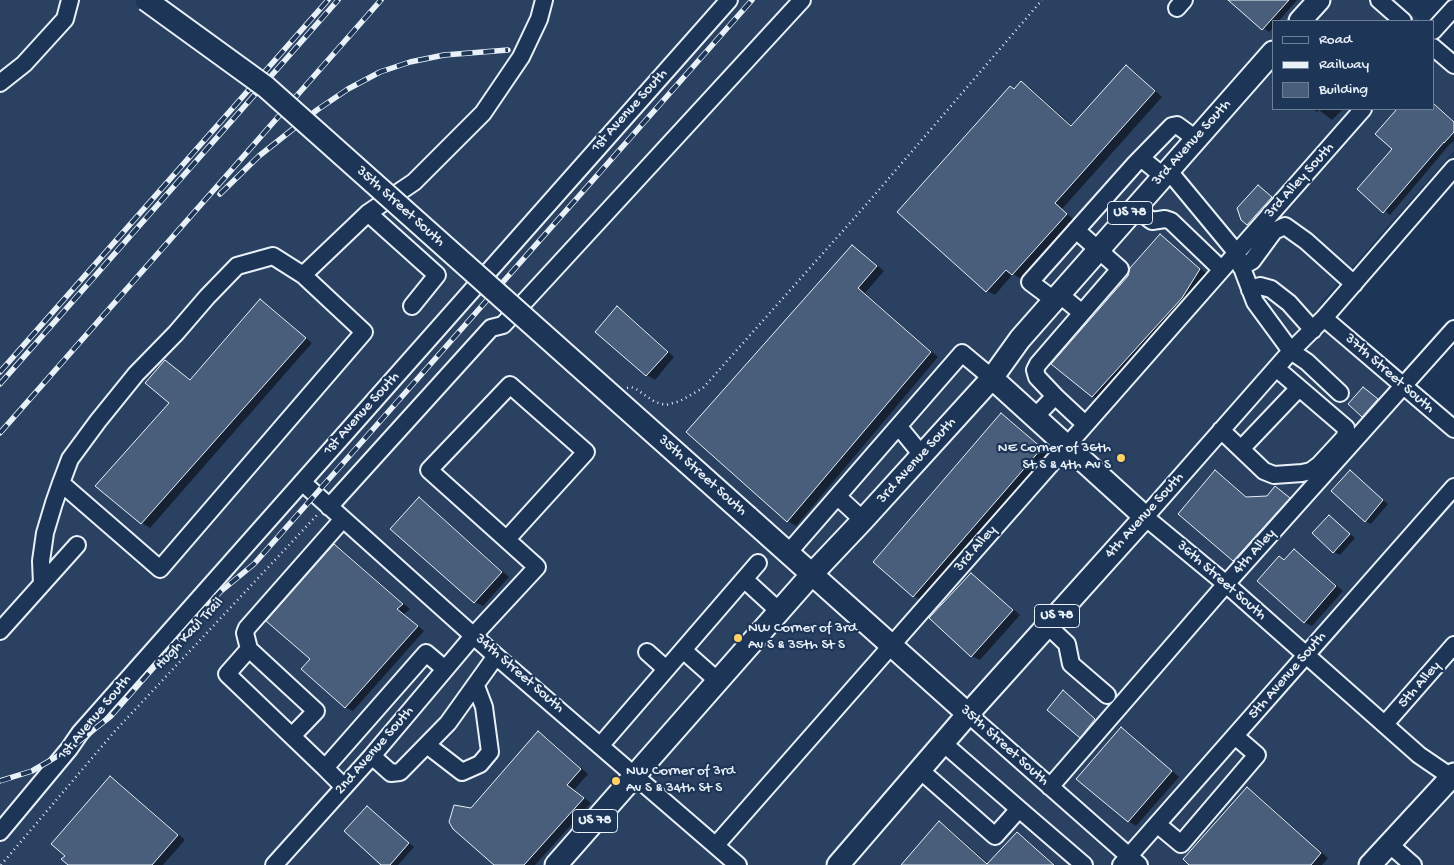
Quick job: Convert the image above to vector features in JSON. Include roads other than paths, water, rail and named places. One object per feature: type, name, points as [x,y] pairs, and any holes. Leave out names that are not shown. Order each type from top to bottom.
[{"type":"main road","name":"35th Street South","points":[[146,0],[266,87],[968,714]]},
{"type":"main road","points":[[1301,20],[1319,0]]},
{"type":"main road","name":"3rd Avenue South","points":[[556,865],[812,574],[992,378],[1020,339],[1272,53]]},
{"type":"main road","name":"36th Street South","points":[[992,378],[1145,517]]},
{"type":"main road","name":"4th Avenue South","points":[[838,865],[968,714],[1145,517]]},
{"type":"main road","points":[[1370,865],[1453,776]]},
{"type":"street","points":[[0,84],[24,64],[65,19],[70,0]]},
{"type":"street","points":[[303,276],[368,213],[414,182],[483,113],[521,57],[538,19],[544,0]]},
{"type":"street","name":"1st Avenue South","points":[[0,832],[69,749],[80,733],[729,0]]},
{"type":"street","points":[[325,509],[491,328],[503,325],[515,313],[802,0]]},
{"type":"street","points":[[1379,0],[1403,20]]},
{"type":"street","points":[[1434,30],[1454,8]]},
{"type":"street","points":[[1434,47],[1454,65]]},
{"type":"street","name":"3rd Alley South","points":[[1238,260],[1362,110]]},
{"type":"street","points":[[1082,313],[1030,282],[1172,126],[1177,125],[1196,139]]},
{"type":"street","points":[[1141,158],[1165,173],[1238,260],[1255,302],[1291,350],[1307,362],[1340,393]]},
{"type":"street","name":"4th Avenue South","points":[[1145,517],[1291,350],[1318,324],[1354,284],[1454,168]]},
{"type":"street","points":[[1135,208],[1152,220],[1165,219],[1171,221],[1221,269]]},
{"type":"street","points":[[368,213],[437,275],[412,306]]},
{"type":"street","points":[[1238,260],[1252,261],[1274,231],[1285,226],[1306,241],[1354,284]]},
{"type":"street","points":[[1076,230],[1120,270],[1038,364],[1035,370],[1036,376],[1085,424]]},
{"type":"street","points":[[42,584],[41,561],[45,534],[61,483],[70,459],[136,374],[237,266],[273,256],[303,276],[364,332],[160,569],[61,483]]},
{"type":"street","name":"3rd Alley","points":[[716,845],[1221,269],[1238,260]]},
{"type":"street","points":[[479,282],[515,313]]},
{"type":"street","name":"37th Street South","points":[[1250,290],[1260,286],[1270,289],[1404,387],[1454,429]]},
{"type":"street","name":"4th Alley","points":[[1050,787],[1226,584],[1454,329]]},
{"type":"street","points":[[788,553],[962,353],[992,378]]},
{"type":"street","points":[[1221,430],[1264,471],[1274,475],[1302,473],[1310,470],[1319,465],[1344,438],[1346,428],[1276,368]]},
{"type":"street","points":[[510,385],[586,452],[507,539],[429,470],[510,385]]},
{"type":"street","points":[[1241,449],[1299,388]]},
{"type":"street","points":[[1035,417],[1055,396]]},
{"type":"street","points":[[899,427],[922,455]]},
{"type":"street","name":"34th Street South","points":[[302,482],[325,509],[343,518],[496,656],[738,865]]},
{"type":"street","name":"5th Avenue South","points":[[1129,862],[1157,824],[1454,487]]},
{"type":"street","points":[[838,497],[863,520]]},
{"type":"street","name":"36th Street South","points":[[1145,517],[1226,584],[1419,755],[1453,776]]},
{"type":"street","points":[[292,736],[316,711],[250,649],[245,633],[247,628],[343,518]]},
{"type":"street","name":"2nd Avenue South","points":[[274,865],[372,756],[474,636],[537,567],[507,539]]},
{"type":"street","points":[[0,631],[77,545]]},
{"type":"street","points":[[600,746],[758,563]]},
{"type":"street","points":[[744,579],[779,611]]},
{"type":"street","points":[[1048,626],[1066,644],[1071,664],[1107,695]]},
{"type":"street","name":"5th Alley","points":[[1385,724],[1454,645]]},
{"type":"street","points":[[250,649],[227,674],[344,787]]},
{"type":"street","points":[[683,650],[718,681]]},
{"type":"street","points":[[646,652],[666,669]]},
{"type":"street","points":[[325,768],[426,653],[445,669]]},
{"type":"street","points":[[372,756],[391,773],[400,772],[448,723],[496,656]]},
{"type":"street","points":[[427,745],[462,772],[480,764],[490,752],[484,708],[476,686]]},
{"type":"street","name":"35th Street South","points":[[968,714],[1050,787],[1129,862]]},
{"type":"street","points":[[1157,824],[1181,844],[1257,755],[1235,736]]},
{"type":"street","points":[[943,743],[1082,864]]},
{"type":"street","points":[[920,770],[995,836],[1019,809]]},
{"type":"street","points":[[1389,844],[1413,865]]},
{"type":"railway","points":[[0,372],[328,0]]},
{"type":"railway","points":[[0,384],[338,0]]},
{"type":"railway","points":[[0,433],[381,0]]},
{"type":"railway","points":[[0,781],[32,771],[51,760],[69,749],[111,716],[220,592],[254,564],[752,0]]},
{"type":"railway","points":[[220,194],[259,156],[317,110],[348,89],[380,72],[410,62],[444,55],[508,50]]},
{"type":"place","name":"NE Corner of 36th St S & 4th Av S","points":[[1121,458]]},
{"type":"place","name":"NW Corner of 3rd Av S & 35th St S","points":[[738,638]]},
{"type":"place","name":"NW Corner of 3rd Av S & 34th St S","points":[[616,781]]}]
